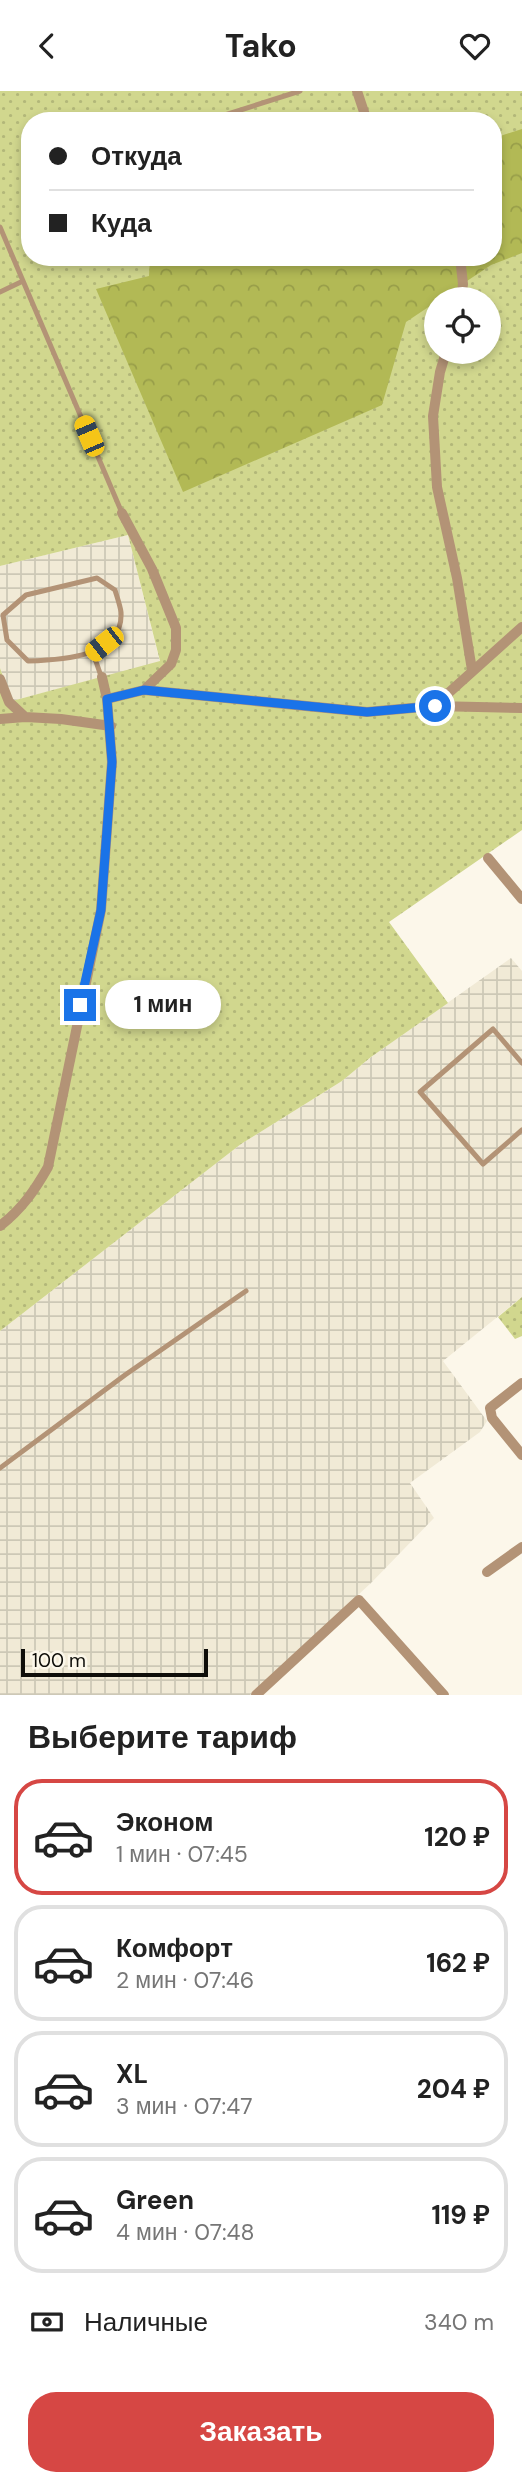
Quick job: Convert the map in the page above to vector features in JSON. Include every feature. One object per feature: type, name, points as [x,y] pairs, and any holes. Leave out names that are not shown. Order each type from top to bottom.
[{"type":"street","points":[[357,91],[364,112]]},
{"type":"street","points":[[461,266],[463,287]]},
{"type":"street","points":[[442,364],[433,416],[437,487],[457,578],[472,670]]},
{"type":"street","points":[[121,513],[152,569],[176,628],[176,650],[171,664],[144,690]]},
{"type":"street","points":[[435,706],[522,627]]},
{"type":"street","points":[[0,1226],[17,1213],[32,1195],[48,1167],[101,910],[112,762],[111,726],[102,677]]},
{"type":"street","points":[[0,679],[9,702],[24,717]]},
{"type":"street","points":[[107,699],[144,690],[367,712],[435,706],[522,708]]},
{"type":"street","points":[[0,719],[61,719],[111,726]]},
{"type":"street","points":[[488,859],[522,899]]},
{"type":"street","points":[[522,1383],[489,1408],[492,1418],[522,1455]]},
{"type":"street","points":[[487,1572],[522,1547]]},
{"type":"street","points":[[256,1695],[359,1600],[444,1695]]},
{"type":"lane","points":[[234,112],[300,91]]},
{"type":"lane","points":[[0,227],[121,513]]},
{"type":"lane","points":[[0,292],[23,281]]},
{"type":"lane","points":[[97,578],[115,590],[121,613],[115,635],[93,653],[64,659],[28,661],[7,641],[3,615],[26,595],[97,578]]},
{"type":"lane","points":[[93,653],[102,677]]},
{"type":"lane","points":[[522,1063],[493,1029],[420,1092],[483,1164],[522,1130]]},
{"type":"lane","points":[[0,1468],[125,1375],[246,1291]]},
{"type":"shaded area","points":[[128,535],[160,662],[12,701],[0,668],[0,566]]},
{"type":"shaded area","points":[[511,958],[522,971],[522,1297],[443,1361],[487,1421],[480,1432],[410,1483],[434,1518],[371,1583],[250,1695],[0,1695],[0,1331],[241,1144],[342,1081],[371,1057]]},
{"type":"green space","points":[[0,91],[522,91],[522,830],[389,922],[448,1003],[371,1057],[342,1081],[241,1144],[0,1331],[0,668],[12,701],[160,661],[128,535],[0,566]]},
{"type":"green space","points":[[522,129],[522,253],[502,261],[502,135]]},
{"type":"green space","points":[[150,266],[490,266],[458,287],[424,287],[424,310],[406,322],[382,405],[183,492],[96,289],[149,276]]},
{"type":"green space","points":[[522,1297],[522,1336],[515,1339],[498,1317]]},
{"type":"route","points":[[80,1005],[101,910],[112,762],[107,699],[144,690],[367,712],[435,706]]}]
